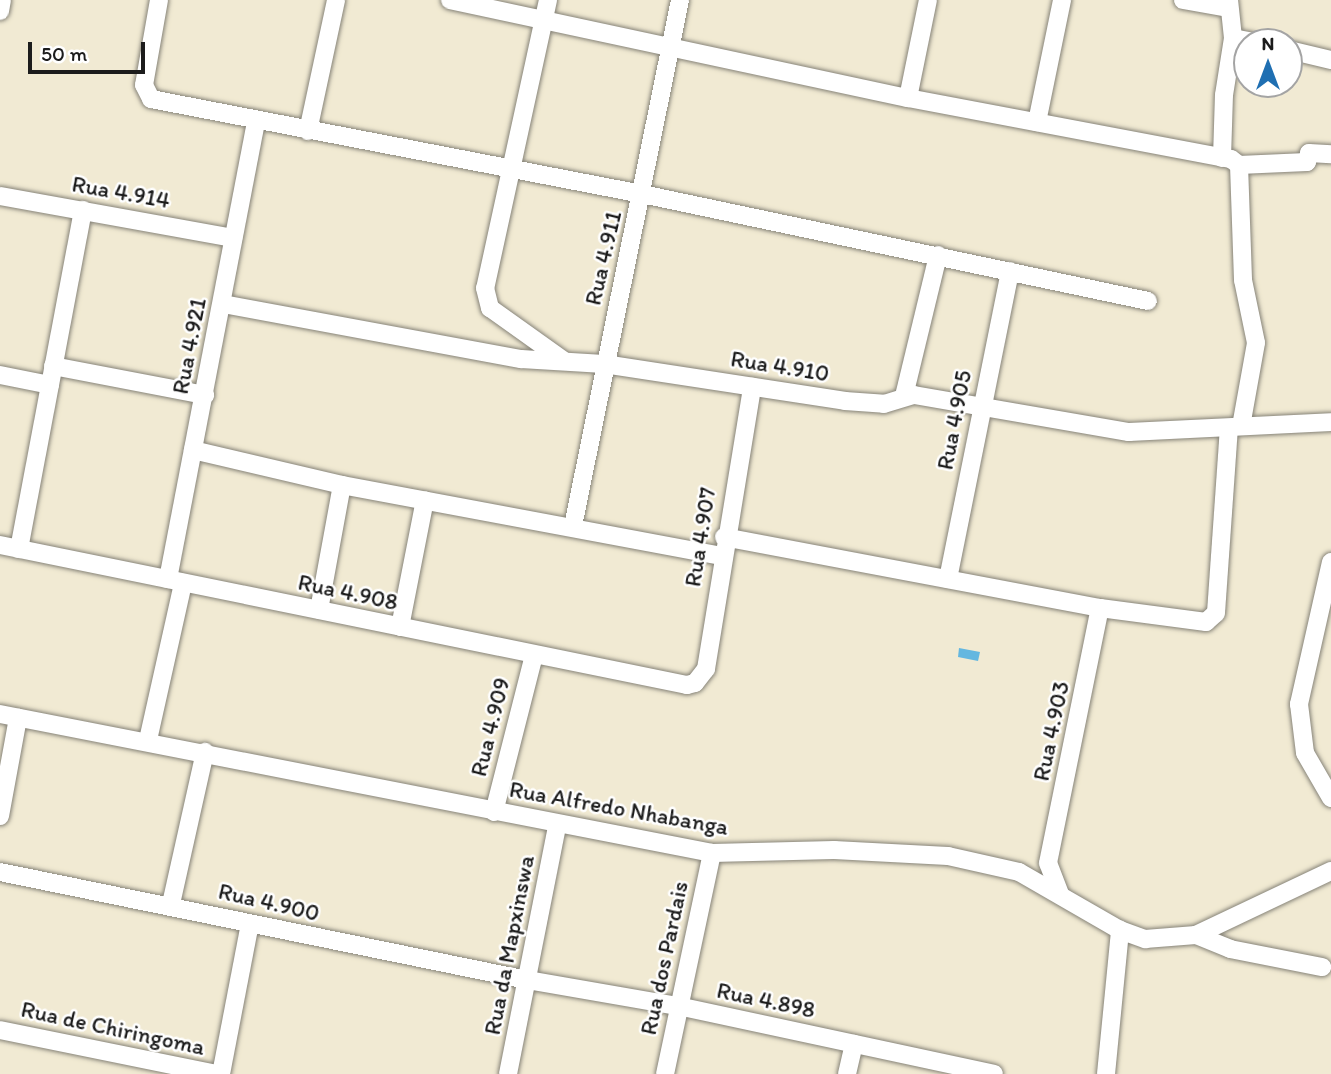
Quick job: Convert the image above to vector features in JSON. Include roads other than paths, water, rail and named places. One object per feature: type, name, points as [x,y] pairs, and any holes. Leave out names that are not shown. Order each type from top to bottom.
[{"type":"street","points":[[0,11],[2,0]]},
{"type":"street","points":[[159,0],[145,94],[158,101],[256,122],[642,194],[1148,301]]},
{"type":"street","points":[[308,131],[336,0]]},
{"type":"street","points":[[450,0],[908,98],[1222,158],[1239,164],[1307,162],[1309,153],[1331,154]]},
{"type":"street","points":[[548,0],[486,297],[490,308],[563,360]]},
{"type":"street","name":"Rua 4.911","points":[[572,526],[680,0]]},
{"type":"street","points":[[908,98],[928,0]]},
{"type":"street","points":[[1037,122],[1062,0]]},
{"type":"street","points":[[1183,0],[1229,4],[1233,38],[1224,94],[1222,158]]},
{"type":"street","points":[[1303,53],[1331,60]]},
{"type":"street","name":"Rua 4.921","points":[[148,740],[176,581],[193,450],[256,122]]},
{"type":"street","points":[[724,537],[1100,608],[1197,623],[1216,613],[1235,427],[1256,343],[1243,280],[1239,164]]},
{"type":"street","name":"Rua 4.914","points":[[0,195],[233,238]]},
{"type":"street","points":[[19,549],[83,210]]},
{"type":"street","points":[[904,396],[938,255]]},
{"type":"street","name":"Rua 4.905","points":[[948,579],[1010,271]]},
{"type":"street","name":"Rua 4.910","points":[[223,304],[521,359],[604,364],[884,404],[904,396],[981,406],[1129,432],[1331,422]]},
{"type":"street","points":[[53,366],[205,395]]},
{"type":"street","points":[[0,375],[50,385]]},
{"type":"street","name":"Rua 4.907","points":[[687,685],[695,683],[706,669],[724,537],[752,387]]},
{"type":"street","points":[[193,450],[342,485],[721,556]]},
{"type":"street","points":[[319,610],[342,485]]},
{"type":"street","points":[[400,627],[425,499]]},
{"type":"street","name":"Rua 4.908","points":[[0,545],[687,685]]},
{"type":"street","points":[[1331,562],[1299,704],[1305,753],[1331,798]]},
{"type":"street","name":"Rua 4.903","points":[[1048,863],[1100,608]]},
{"type":"street","name":"Rua 4.909","points":[[494,811],[534,655]]},
{"type":"street","name":"Rua Alfredo Nhabanga","points":[[0,714],[148,740],[557,826],[712,853],[834,850],[948,856],[1019,872],[1120,930],[1166,940],[1196,935],[1331,871]]},
{"type":"street","points":[[0,816],[18,718]]},
{"type":"street","points":[[171,904],[205,752]]},
{"type":"street","name":"Rua da Mapxinswa","points":[[508,1074],[557,826]]},
{"type":"street","name":"Rua dos Pardais","points":[[664,1074],[712,853]]},
{"type":"street","points":[[1019,872],[1033,871],[1048,863],[1060,894]]},
{"type":"street","name":"Rua 4.900","points":[[0,872],[171,904],[250,924],[527,980]]},
{"type":"street","points":[[221,1074],[250,924]]},
{"type":"street","points":[[1106,1074],[1120,930]]},
{"type":"street","points":[[1196,935],[1230,949],[1322,967]]},
{"type":"street","name":"Rua 4.898","points":[[527,980],[678,1006],[994,1074]]},
{"type":"street","name":"Rua de Chiringoma","points":[[0,1030],[215,1074]]},
{"type":"street","points":[[847,1074],[854,1044]]},
{"type":"water","points":[[959,648],[980,652],[978,661],[958,657]]}]
